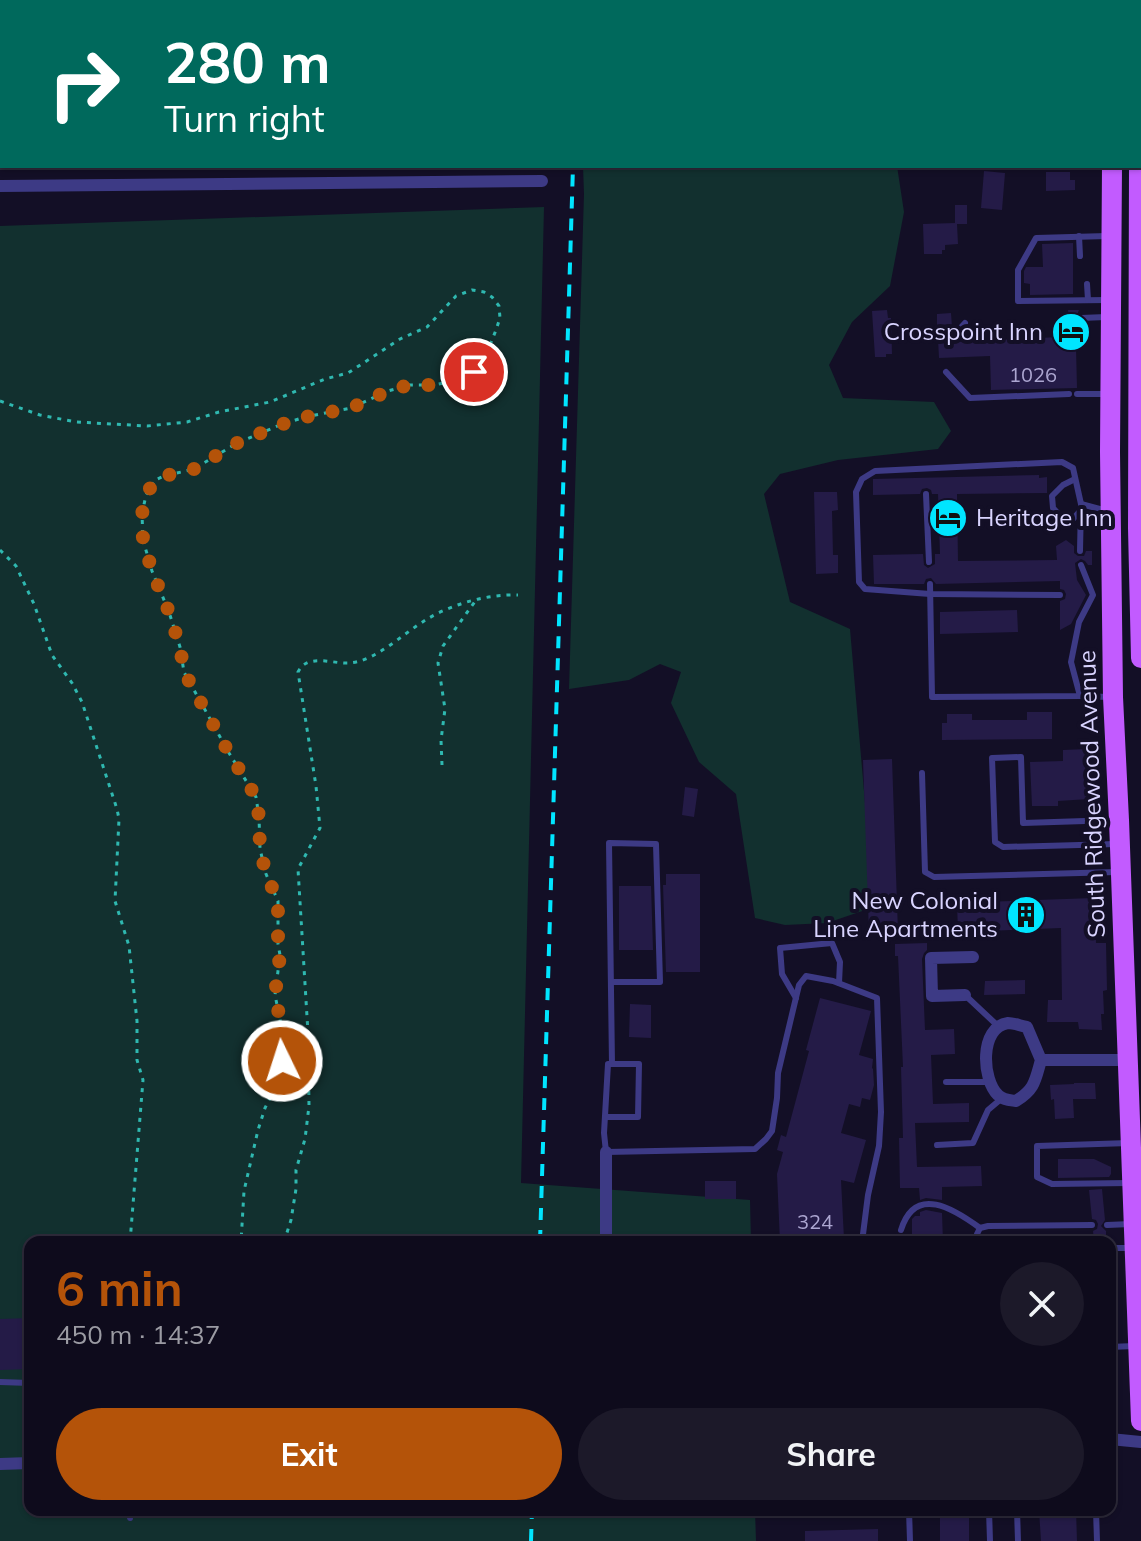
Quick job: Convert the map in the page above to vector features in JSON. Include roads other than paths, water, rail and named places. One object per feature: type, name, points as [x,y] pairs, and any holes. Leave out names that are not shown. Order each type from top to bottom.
[{"type":"main road","name":"South Ridgewood Avenue","points":[[1112,168],[1111,535],[1101,599],[1113,697],[1119,820],[1141,1421]]},
{"type":"main road","points":[[1139,168],[1141,657]]},
{"type":"main road","points":[[1111,535],[1127,599],[1140,607]]},
{"type":"main road","points":[[1101,599],[1124,617],[1141,657]]},
{"type":"street","points":[[445,168],[445,180]]},
{"type":"street","points":[[0,186],[542,181]]},
{"type":"street","points":[[965,995],[932,996],[931,958],[973,957]]},
{"type":"street","points":[[1010,1023],[1027,1027],[1041,1060],[1035,1082],[1028,1093],[1016,1101],[1001,1099],[991,1088],[986,1049],[990,1035],[998,1026],[1010,1023]]},
{"type":"street","points":[[1041,1060],[1128,1060]]},
{"type":"street","points":[[606,1152],[606,1236]]},
{"type":"street","points":[[1116,1440],[1141,1442]]},
{"type":"street","points":[[0,1464],[24,1463]]},
{"type":"lane","points":[[1112,235],[1036,238],[1018,270],[1018,301],[1088,300],[1112,308]]},
{"type":"lane","points":[[1079,236],[1080,256]]},
{"type":"lane","points":[[1087,284],[1088,300]]},
{"type":"lane","points":[[1081,318],[1112,308]]},
{"type":"lane","points":[[909,334],[956,333],[965,323]]},
{"type":"lane","points":[[946,372],[970,398],[1110,394]]},
{"type":"lane","points":[[1060,595],[930,594],[865,589],[859,582],[856,492],[862,479],[875,471],[1062,462],[1073,468],[1081,507],[1080,551]]},
{"type":"lane","points":[[925,467],[925,477]]},
{"type":"lane","points":[[1075,479],[1052,496],[1053,508],[1064,520],[1073,519],[1081,507]]},
{"type":"lane","points":[[926,494],[929,562]]},
{"type":"lane","points":[[1081,507],[1110,512]]},
{"type":"lane","points":[[1080,696],[1071,662],[1079,622],[1101,599],[1081,565]]},
{"type":"lane","points":[[930,584],[932,697],[1113,697]]},
{"type":"lane","points":[[1119,820],[1023,823],[1021,757],[992,758],[995,842],[1003,847],[1120,844]]},
{"type":"lane","points":[[922,773],[925,872],[934,877],[1121,872]]},
{"type":"lane","points":[[611,982],[660,982],[656,844],[609,843],[612,1064]]},
{"type":"lane","points":[[796,998],[782,974],[780,948],[832,943],[840,962],[839,983]]},
{"type":"lane","points":[[606,1117],[638,1117],[639,1064],[608,1064],[604,1133],[606,1152],[755,1149],[772,1131],[778,1073],[799,985],[806,976],[839,983],[877,998],[881,1124],[863,1236]]},
{"type":"lane","points":[[965,995],[998,1026]]},
{"type":"lane","points":[[946,1082],[990,1082]]},
{"type":"lane","points":[[937,1145],[973,1143],[988,1110],[1001,1099]]},
{"type":"lane","points":[[1131,1143],[1037,1146],[1037,1177],[1052,1184],[1132,1183]]},
{"type":"lane","points":[[901,1230],[911,1209],[921,1205],[939,1205],[955,1210],[980,1228]]},
{"type":"lane","points":[[1107,1225],[1134,1224]]},
{"type":"lane","points":[[977,1236],[980,1228],[988,1226],[1092,1225]]},
{"type":"lane","points":[[1116,1248],[1134,1248]]},
{"type":"lane","points":[[1116,1347],[1138,1346]]},
{"type":"lane","points":[[0,1382],[24,1383]]},
{"type":"lane","points":[[909,1516],[910,1541]]},
{"type":"lane","points":[[989,1516],[990,1541]]},
{"type":"lane","points":[[1017,1516],[1018,1541]]},
{"type":"lane","points":[[1096,1516],[1097,1541]]},
{"type":"railway","points":[[540,1236],[573,168]]},
{"type":"railway","points":[[531,1541],[532,1516]]},
{"type":"place","name":"Crosspoint Inn","points":[[1071,332]]},
{"type":"place","name":"Heritage Inn","points":[[948,518]]},
{"type":"place","name":"New Colonial Line Apartments","points":[[1026,915]]}]
